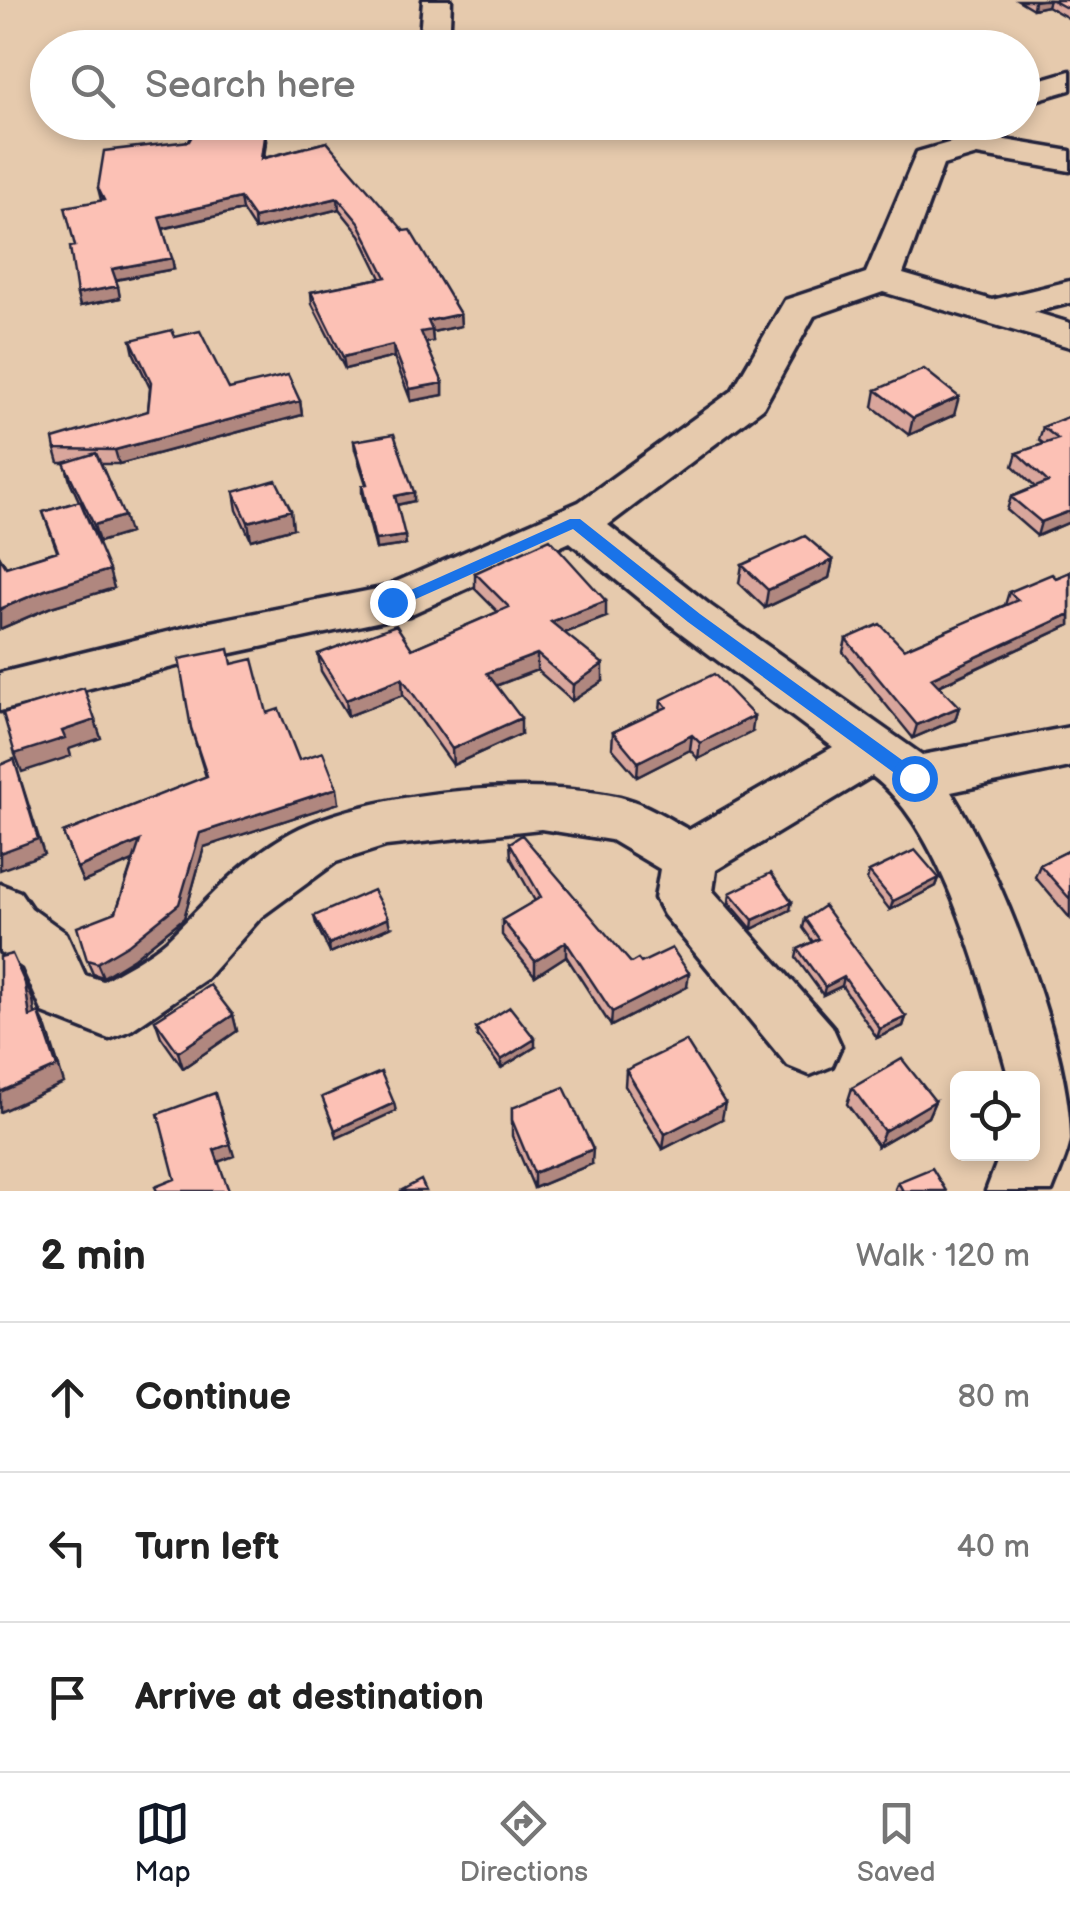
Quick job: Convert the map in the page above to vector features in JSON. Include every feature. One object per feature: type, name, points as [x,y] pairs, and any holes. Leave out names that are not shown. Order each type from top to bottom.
[{"type":"street","points":[[435,30],[437,0]]},
{"type":"street","points":[[1040,89],[1070,80]]},
{"type":"street","points":[[882,280],[929,160],[966,140]]},
{"type":"street","points":[[997,140],[1070,162]]},
{"type":"street","points":[[0,692],[200,642],[392,602],[595,514],[748,398],[799,308],[882,280],[998,310],[1070,335]]},
{"type":"street","points":[[998,310],[1070,292]]},
{"type":"street","points":[[575,522],[694,618],[894,764],[961,856],[1007,965],[1049,1108],[1019,1191]]},
{"type":"street","points":[[689,858],[894,764],[1070,747]]},
{"type":"street","points":[[0,910],[10,926],[45,951],[64,994],[109,1011],[185,960],[241,900],[318,845],[386,824],[541,808],[622,820],[689,858]]},
{"type":"street","points":[[689,858],[684,898],[810,1046]]},
{"type":"building","points":[[1052,0],[1070,0],[1070,10]]},
{"type":"building","points":[[264,140],[261,159],[327,142],[404,231],[410,230],[460,314],[428,321],[432,330],[421,332],[443,383],[410,389],[393,345],[343,357],[311,292],[386,277],[359,223],[338,198],[254,218],[240,198],[159,217],[172,258],[112,269],[118,286],[77,294],[70,247],[75,246],[65,207],[104,200],[98,188],[104,151],[189,141]]},
{"type":"building","points":[[172,330],[175,337],[200,331],[229,389],[288,375],[300,401],[115,450],[55,449],[53,439],[148,411],[151,382],[131,340]]},
{"type":"building","points":[[924,369],[959,397],[913,418],[876,390]]},
{"type":"building","points":[[1070,416],[1070,511],[1041,522],[1011,497],[1048,482],[1017,453],[1058,439],[1043,427]]},
{"type":"building","points":[[394,434],[414,492],[395,496],[405,536],[375,540],[362,485],[367,484],[354,441]]},
{"type":"building","points":[[96,453],[124,516],[94,525],[64,463]]},
{"type":"building","points":[[276,480],[291,510],[248,522],[234,492]]},
{"type":"building","points":[[80,501],[109,570],[0,609],[0,557],[6,567],[58,551],[43,512]]},
{"type":"building","points":[[805,536],[833,560],[768,590],[742,565]]},
{"type":"building","points":[[550,539],[606,601],[551,622],[603,664],[573,685],[537,654],[487,673],[521,718],[452,749],[402,678],[346,700],[318,654],[396,625],[412,649],[509,607],[475,573]]},
{"type":"building","points":[[1070,572],[1070,614],[931,678],[959,707],[917,725],[846,639],[880,624],[904,649],[1018,600],[1009,592],[1052,574],[1056,578]]},
{"type":"building","points":[[229,649],[232,664],[253,659],[267,713],[279,709],[299,760],[323,752],[337,788],[200,833],[179,904],[129,944],[97,963],[87,960],[77,927],[116,912],[140,841],[77,868],[63,833],[207,776],[191,728],[179,659]]},
{"type":"building","points":[[714,674],[754,716],[700,743],[692,735],[638,762],[613,732],[667,707],[661,700]]},
{"type":"building","points":[[84,688],[95,720],[62,731],[65,738],[15,754],[3,713]]},
{"type":"building","points":[[14,759],[38,839],[0,853],[0,765]]},
{"type":"building","points":[[522,835],[631,963],[638,959],[641,963],[672,948],[689,973],[612,1012],[566,942],[535,961],[502,920],[541,897],[510,843]]},
{"type":"building","points":[[915,850],[939,878],[893,901],[869,872]]},
{"type":"building","points":[[1070,850],[1070,899],[1040,865]]},
{"type":"building","points":[[771,873],[792,902],[753,920],[730,893]]},
{"type":"building","points":[[373,890],[388,918],[329,944],[314,916]]},
{"type":"building","points":[[824,906],[906,1017],[880,1029],[844,977],[825,987],[798,949],[819,939],[805,919]]},
{"type":"building","points":[[12,954],[25,983],[30,1017],[39,1013],[57,1067],[0,1092],[0,957]]},
{"type":"building","points":[[210,985],[233,1015],[178,1052],[155,1020]]},
{"type":"building","points":[[510,1007],[535,1039],[501,1060],[476,1028]]},
{"type":"building","points":[[686,1041],[725,1103],[665,1134],[626,1070]]},
{"type":"building","points":[[902,1059],[935,1101],[884,1131],[852,1088]]},
{"type":"building","points":[[381,1072],[394,1103],[335,1130],[322,1097]]},
{"type":"building","points":[[564,1087],[593,1149],[534,1173],[512,1120],[512,1108]]},
{"type":"building","points":[[215,1093],[230,1144],[214,1150],[229,1191],[157,1191],[155,1187],[175,1179],[158,1114]]},
{"type":"building","points":[[932,1168],[946,1191],[903,1191],[898,1182]]},
{"type":"building","points":[[421,1180],[426,1191],[400,1191]]},
{"type":"route","points":[[392,602],[575,522],[694,618],[914,778]]}]
